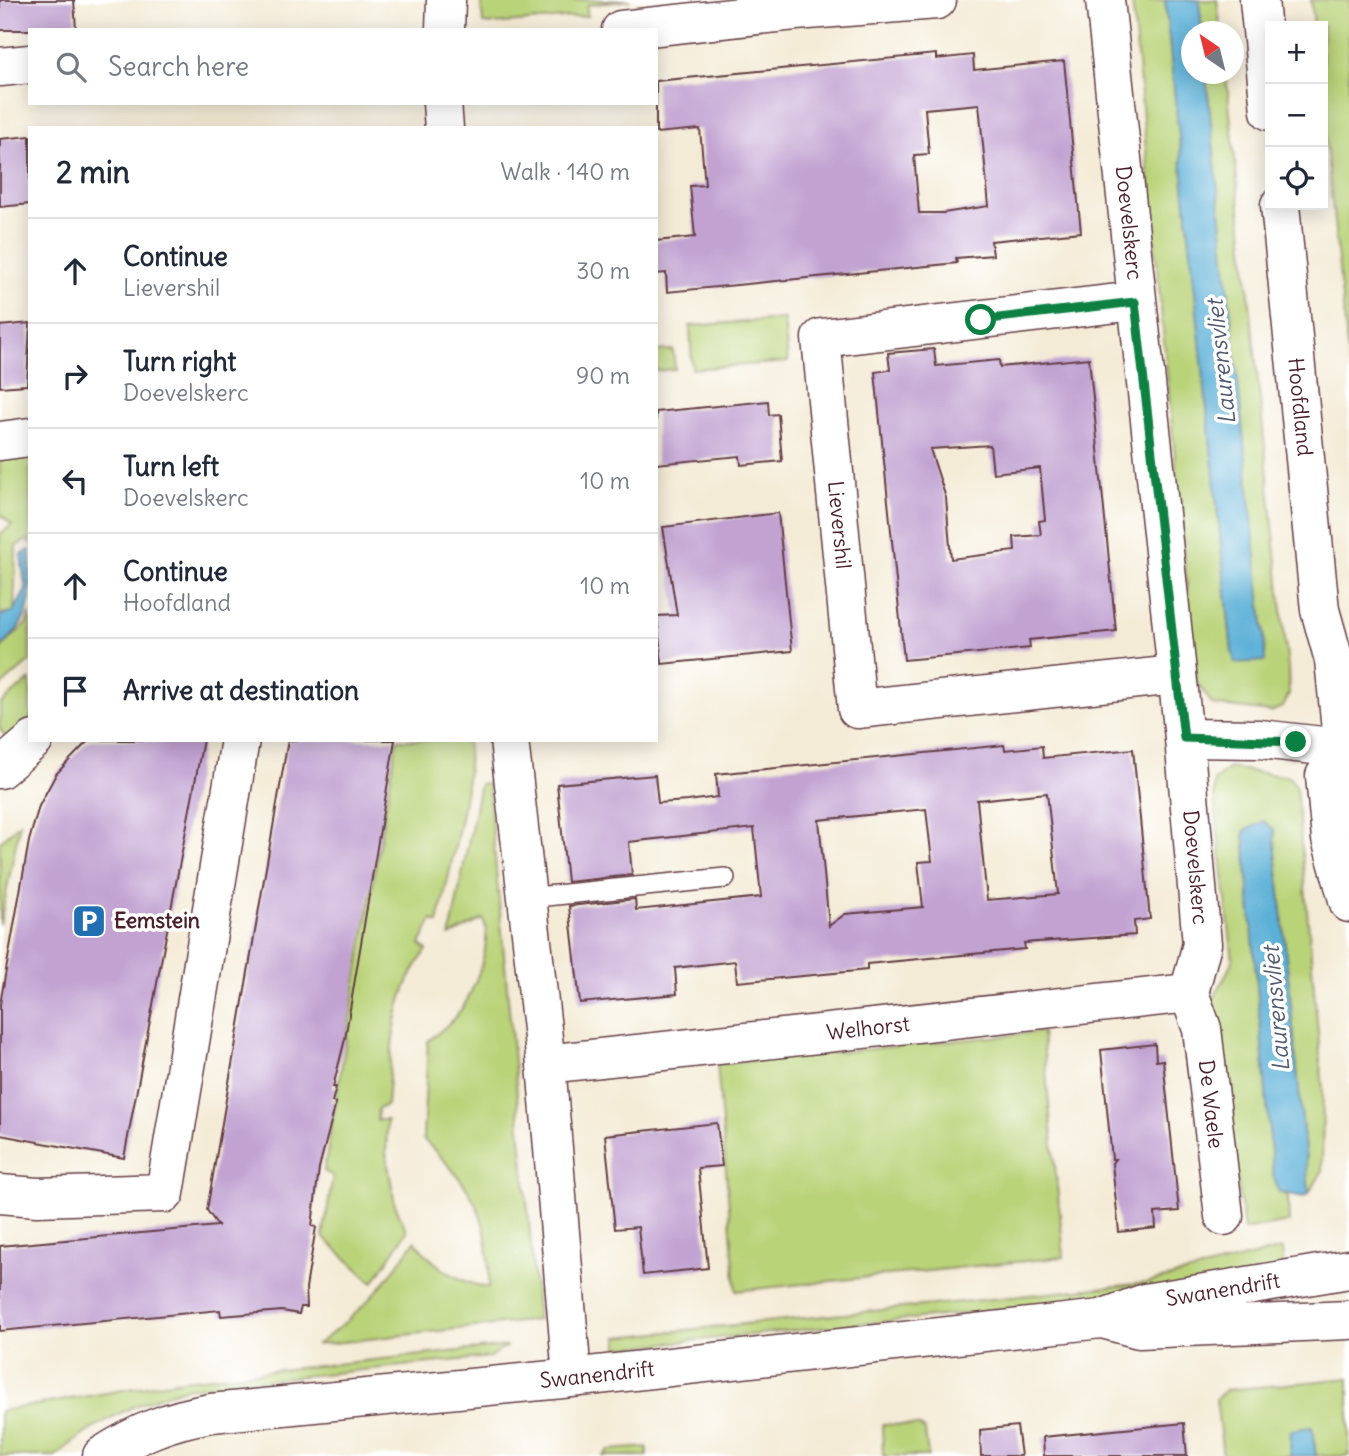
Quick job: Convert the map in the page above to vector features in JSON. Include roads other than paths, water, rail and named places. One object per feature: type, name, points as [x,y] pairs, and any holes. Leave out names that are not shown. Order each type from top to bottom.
[{"type":"street","points":[[445,28],[446,0]]},
{"type":"street","points":[[635,28],[795,5],[937,0]]},
{"type":"street","name":"Doevelskerc","points":[[1105,0],[1135,302],[1184,738],[1202,944],[1189,993]]},
{"type":"street","points":[[1259,0],[1267,84]]},
{"type":"street","points":[[0,67],[28,64]]},
{"type":"street","points":[[442,105],[444,126]]},
{"type":"street","name":"Hoofdland","points":[[1281,210],[1321,610],[1334,660],[1338,748],[1331,839],[1349,902]]},
{"type":"street","name":"Lievershil","points":[[1135,302],[821,338],[857,709],[1175,675]]},
{"type":"street","points":[[0,441],[28,437]]},
{"type":"street","points":[[1184,738],[1260,739],[1338,748]]},
{"type":"street","points":[[0,769],[32,742]]},
{"type":"street","points":[[0,1194],[37,1197],[165,1193],[240,742]]},
{"type":"street","points":[[509,742],[546,1064],[572,1377]]},
{"type":"street","name":"Hoofdland","points":[[1338,748],[1349,809]]},
{"type":"street","name":"Welhorst","points":[[546,1064],[1189,993]]},
{"type":"street","name":"De Waele","points":[[1189,993],[1202,1029],[1224,1216]]},
{"type":"street","name":"Swanendrift","points":[[102,1456],[134,1435],[177,1419],[1101,1319],[1145,1303],[1349,1269]]},
{"type":"street","name":"Swanendrift","points":[[1101,1319],[1139,1329],[1349,1320]]},
{"type":"lane","points":[[526,898],[725,878]]},
{"type":"water","name":"Laurensvliet","points":[[1165,0],[1199,0],[1201,21],[1181,21],[1181,84],[1207,84],[1265,661],[1235,663]]},
{"type":"water","points":[[28,551],[28,607],[20,625],[0,648],[0,616],[14,611],[26,590],[21,555]]},
{"type":"water","name":"Laurensvliet","points":[[1264,821],[1274,830],[1309,1193],[1303,1197],[1279,1192],[1273,1175],[1244,831]]},
{"type":"water","points":[[1312,1427],[1316,1456],[1290,1456],[1291,1430]]},
{"type":"place","name":"Eemstein","points":[[89,921]]}]
